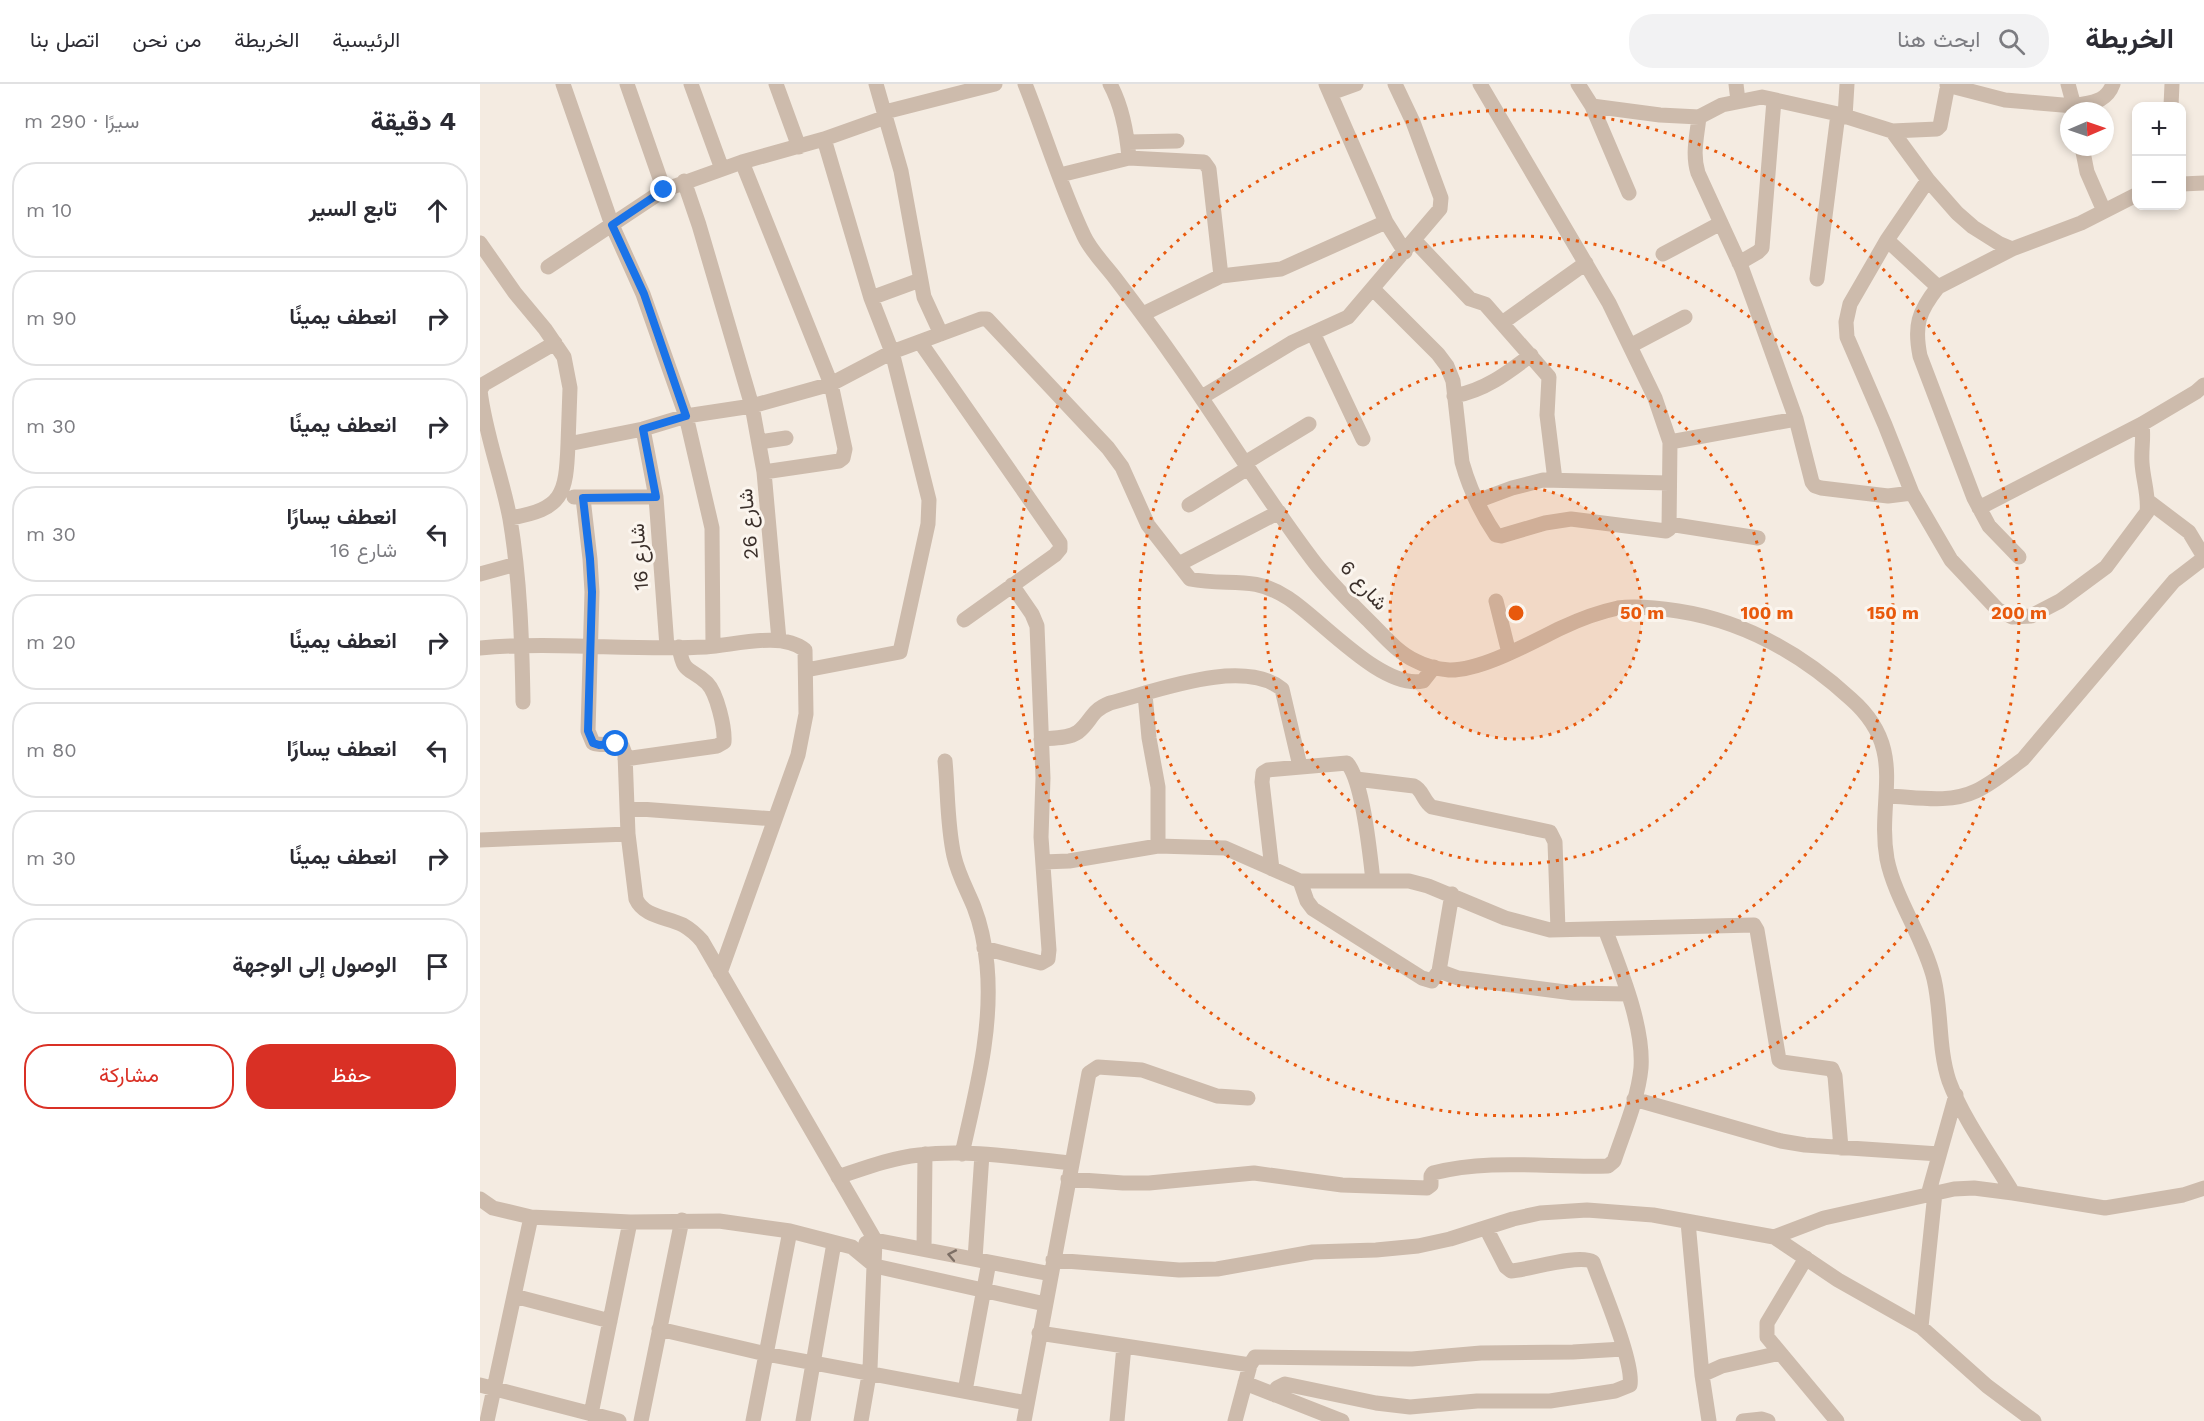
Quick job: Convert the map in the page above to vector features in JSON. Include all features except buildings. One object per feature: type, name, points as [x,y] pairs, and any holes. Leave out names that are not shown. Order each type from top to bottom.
[{"type":"street","points":[[563,84],[612,225],[644,294],[686,416],[712,528],[713,646]]},
{"type":"street","points":[[627,84],[664,190]]},
{"type":"street","points":[[690,84],[722,169]]},
{"type":"street","points":[[776,84],[799,147]]},
{"type":"street","points":[[876,84],[886,115],[909,211],[924,297],[941,334]]},
{"type":"street","points":[[548,267],[664,190],[684,181],[824,139],[886,115],[994,84]]},
{"type":"street","name":"شارع 6","points":[[1026,84],[1086,240],[1143,314],[1202,397],[1313,562],[1402,652],[1417,662],[1434,667]]},
{"type":"street","points":[[1110,84],[1128,142],[1129,158]]},
{"type":"street","points":[[1356,84],[1328,89],[1386,222],[1409,246],[1470,299],[1482,302],[1549,377],[1547,415],[1555,480]]},
{"type":"street","points":[[1202,397],[1293,342],[1348,317],[1440,209],[1441,203],[1413,122],[1395,84]]},
{"type":"street","points":[[1373,289],[1438,354],[1447,366],[1453,381],[1462,462],[1477,501],[1498,536],[1557,520],[1571,519],[1666,531],[1669,529],[1670,442],[1656,398],[1609,303],[1480,84]]},
{"type":"street","points":[[1578,84],[1592,106],[1629,193]]},
{"type":"street","points":[[1737,84],[1738,101]]},
{"type":"street","points":[[1817,279],[1847,84]]},
{"type":"street","points":[[1592,106],[1660,115],[1700,117],[1722,105],[1762,97],[1892,131],[1937,129],[1940,126],[1948,84],[2005,100],[2060,106]]},
{"type":"street","points":[[2068,84],[2072,102]]},
{"type":"street","points":[[2095,102],[2102,100],[2113,84]]},
{"type":"street","points":[[2171,102],[2172,84]]},
{"type":"street","points":[[1739,263],[1762,248],[1774,100]]},
{"type":"street","points":[[1700,117],[1695,161],[1703,186],[1739,263],[1796,419],[1810,478],[1815,486],[1888,496],[1912,493]]},
{"type":"street","points":[[1892,131],[1928,180],[1957,213],[1973,227],[2012,249]]},
{"type":"street","points":[[806,670],[897,653],[903,647],[919,558],[928,524],[929,500],[892,352],[871,298],[824,139]]},
{"type":"street","points":[[1128,142],[1177,141]]},
{"type":"street","points":[[2084,156],[2087,172],[2104,211]]},
{"type":"street","points":[[1060,175],[1129,158],[1204,162],[1209,169],[1221,276]]},
{"type":"street","points":[[742,162],[831,384],[845,449],[843,458],[839,461],[764,472]]},
{"type":"street","points":[[1928,180],[1887,240],[1850,304],[1846,322],[1847,337],[1886,425],[1912,493],[1951,560],[1997,609],[2012,617],[2031,616],[2060,601],[2106,567],[2147,512],[2148,501],[2142,462],[2144,434],[2142,424]]},
{"type":"street","name":"شارع 26","points":[[684,181],[752,406],[760,442],[779,640]]},
{"type":"street","points":[[2186,184],[2204,183]]},
{"type":"street","points":[[2019,557],[1989,526],[1980,508],[1920,356],[1916,334],[1918,320],[1929,298],[1938,287],[2012,249],[2081,223],[2132,197]]},
{"type":"street","points":[[1143,314],[1221,276],[1281,269],[1386,222]]},
{"type":"street","points":[[1663,254],[1721,223]]},
{"type":"street","points":[[1887,240],[1938,287]]},
{"type":"street","points":[[480,243],[564,357],[570,388],[566,482],[559,497],[548,508],[530,515],[510,518]]},
{"type":"street","points":[[1502,323],[1586,263]]},
{"type":"street","points":[[871,298],[920,280]]},
{"type":"street","points":[[1630,346],[1685,317]]},
{"type":"street","points":[[568,444],[643,429],[686,416],[752,406],[831,384],[892,352],[981,319],[990,320],[1017,352],[1108,448],[1122,467],[1148,525],[1190,579],[1242,581],[1264,586],[1287,598],[1373,666],[1399,679],[1409,682],[1423,681],[1434,667],[1449,670],[1468,668],[1509,653],[1568,625],[1619,608],[1658,608],[1702,615],[1741,627],[1796,655],[1854,700],[1872,723],[1881,740],[1887,763],[1888,796],[1884,832],[1887,858],[1890,872],[1925,950],[1934,980],[1942,1052],[1950,1082],[2013,1193]]},
{"type":"street","points":[[1313,333],[1364,439]]},
{"type":"street","points":[[920,342],[1060,543],[1060,549],[1055,555],[964,620]]},
{"type":"street","points":[[523,702],[522,646],[510,518],[480,395],[484,384],[555,343]]},
{"type":"street","points":[[1454,396],[1470,393],[1491,384],[1531,355]]},
{"type":"street","points":[[1980,508],[2142,424],[2204,385]]},
{"type":"street","points":[[1670,442],[1796,419]]},
{"type":"street","points":[[1189,505],[1310,424]]},
{"type":"street","name":"شارع 16","points":[[643,429],[656,497],[673,647]]},
{"type":"street","points":[[760,442],[786,438]]},
{"type":"street","points":[[1477,501],[1532,483],[1555,480],[1669,483]]},
{"type":"street","points":[[559,497],[656,497]]},
{"type":"street","points":[[583,498],[592,592],[588,731],[593,743],[622,746],[625,759],[628,834],[636,899],[645,911],[681,924],[702,941],[875,1240],[869,1373],[861,1421]]},
{"type":"street","points":[[1888,796],[1949,799],[1976,791],[2023,759],[2174,581],[2204,558],[2189,532],[2148,501]]},
{"type":"street","points":[[1179,564],[1279,512]]},
{"type":"street","points":[[1669,524],[1758,538]]},
{"type":"street","points":[[480,574],[516,564]]},
{"type":"street","points":[[984,948],[1035,962],[1045,962],[1048,959],[1041,837],[1044,778],[1037,626],[1032,614],[1012,585]]},
{"type":"street","points":[[1496,601],[1509,653]]},
{"type":"street","points":[[480,648],[713,646],[779,640],[797,643],[805,650],[806,714],[798,755],[720,973]]},
{"type":"street","points":[[625,759],[717,746],[724,742],[716,697],[706,683],[686,669],[673,647]]},
{"type":"street","points":[[1041,740],[1070,736],[1084,726],[1099,708],[1194,679],[1253,676],[1279,686],[1285,695],[1300,766]]},
{"type":"street","points":[[1145,694],[1149,738],[1158,787],[1158,846]]},
{"type":"street","points":[[945,761],[954,856],[959,875],[974,906],[987,966],[988,1022],[983,1059],[962,1154]]},
{"type":"street","points":[[1272,869],[1262,782],[1263,773],[1268,770],[1300,766],[1347,763],[1356,779],[1368,837],[1373,881]]},
{"type":"street","points":[[1356,779],[1414,786],[1420,790],[1423,800],[1432,807],[1550,832],[1555,842],[1558,930]]},
{"type":"street","points":[[627,808],[776,819]]},
{"type":"street","points":[[480,840],[628,834]]},
{"type":"street","points":[[1043,862],[1069,861],[1158,846],[1225,848],[1300,881],[1409,881],[1452,894],[1505,918],[1550,930],[1754,925],[1757,930],[1779,1060],[1832,1069],[1835,1077],[1841,1148]]},
{"type":"street","points":[[1300,881],[1307,901],[1323,917],[1422,978],[1432,981],[1439,971],[1452,894]]},
{"type":"street","points":[[1068,1179],[1149,1183],[1254,1173],[1342,1185],[1427,1188],[1431,1185],[1433,1173],[1464,1167],[1520,1164],[1608,1166],[1614,1161],[1634,1099],[1641,1067],[1640,1042],[1628,994],[1605,929]]},
{"type":"street","points":[[1439,971],[1458,978],[1573,993],[1628,994]]},
{"type":"street","points":[[1024,1421],[1089,1073],[1098,1067],[1142,1070],[1217,1096],[1248,1098]]},
{"type":"street","points":[[1921,1327],[1931,1194],[1939,1154],[1956,1095]]},
{"type":"street","points":[[1634,1099],[1781,1141],[1841,1148],[1939,1154]]},
{"type":"street","points":[[838,1177],[890,1160],[925,1154],[982,1154],[1071,1162]]},
{"type":"street","points":[[924,1249],[925,1154]]},
{"type":"street","points":[[965,1391],[983,1290],[982,1154]]},
{"type":"street","points":[[1774,1237],[1824,1218],[1954,1189],[1974,1188],[2104,1208],[2183,1195],[2204,1188]]},
{"type":"street","points":[[480,1198],[493,1208],[531,1217],[630,1222],[719,1221],[790,1232],[852,1247],[875,1266],[1045,1304]]},
{"type":"street","points":[[852,1247],[875,1240],[982,1260],[1052,1267],[1217,1269],[1313,1252],[1418,1246],[1450,1239],[1513,1219],[1540,1214],[1587,1210],[1653,1215],[1774,1237],[1838,1280],[1921,1327],[1987,1386],[2034,1421]]},
{"type":"street","points":[[487,1421],[487,1387],[514,1296],[531,1217]]},
{"type":"street","points":[[641,1421],[682,1220]]},
{"type":"street","points":[[591,1414],[630,1222]]},
{"type":"street","points":[[1688,1222],[1702,1375],[1709,1421]]},
{"type":"street","points":[[1275,1395],[1277,1388],[1285,1384],[1385,1405],[1406,1414],[1477,1401],[1550,1401],[1615,1391],[1630,1386],[1631,1378],[1623,1349],[1593,1262],[1584,1260],[1534,1265],[1511,1271],[1506,1267],[1485,1228]]},
{"type":"street","points":[[753,1421],[790,1232]]},
{"type":"street","points":[[803,1421],[834,1243]]},
{"type":"street","points":[[1806,1258],[1767,1323],[1767,1337],[1837,1421]]},
{"type":"street","points":[[514,1296],[610,1321]]},
{"type":"street","points":[[659,1329],[766,1354],[1027,1403]]},
{"type":"street","points":[[1040,1333],[1250,1365]]},
{"type":"street","points":[[1117,1421],[1124,1346]]},
{"type":"street","points":[[1235,1421],[1250,1365],[1255,1357],[1412,1359],[1481,1353],[1623,1349]]},
{"type":"street","points":[[1702,1375],[1722,1366],[1780,1353]]},
{"type":"street","points":[[1245,1383],[1342,1421]]},
{"type":"street","points":[[487,1387],[619,1421]]},
{"type":"street","points":[[1743,1421],[1762,1419],[1768,1421]]},
{"type":"route","points":[[616,744],[593,743],[588,731],[592,592],[583,498],[656,497],[643,429],[686,416],[644,294],[612,225],[664,190]]}]
